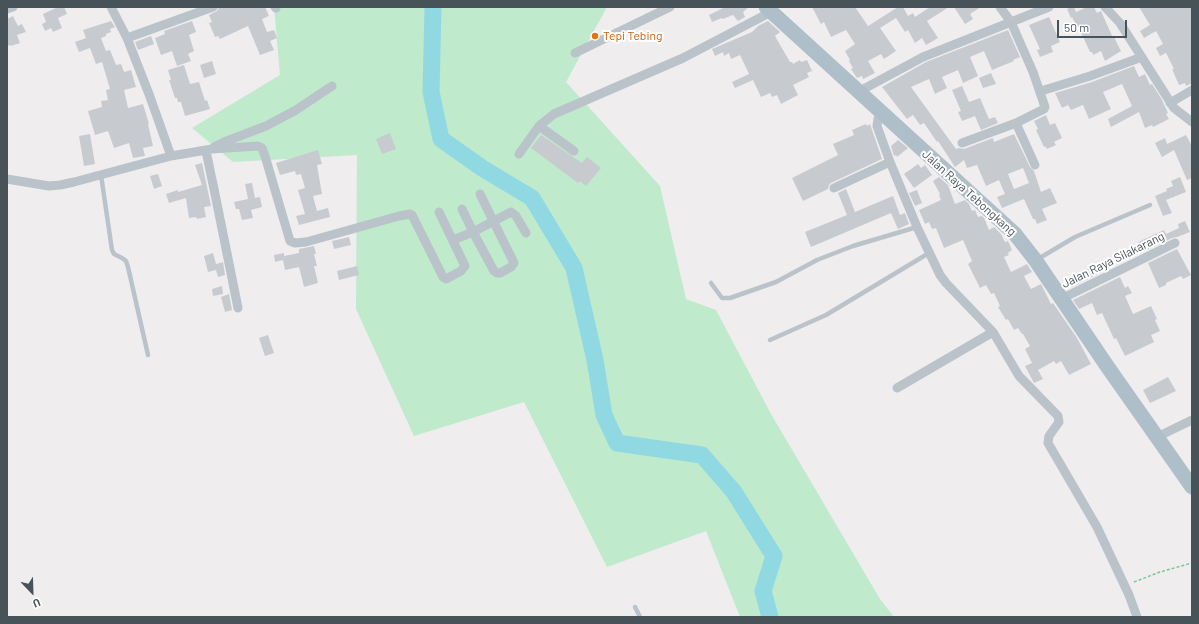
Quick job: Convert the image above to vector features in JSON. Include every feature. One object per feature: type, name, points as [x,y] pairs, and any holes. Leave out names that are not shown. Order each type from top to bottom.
[{"type":"main road","name":"Jalan Raya Tebongkang","points":[[768,9],[1004,224],[1022,243],[1192,487]]},
{"type":"street","points":[[7,9],[13,7]]},
{"type":"street","points":[[110,7],[127,38],[149,94],[170,156]]},
{"type":"street","points":[[127,38],[213,7]]},
{"type":"street","points":[[575,53],[670,7]]},
{"type":"street","points":[[962,143],[1016,123],[1044,109],[1045,104],[1041,91],[1011,22],[1000,7]]},
{"type":"street","points":[[858,92],[923,57],[1048,7]]},
{"type":"street","points":[[1105,7],[1120,23],[1170,103],[1192,122]]},
{"type":"street","points":[[519,154],[539,126],[562,109],[683,58],[768,9]]},
{"type":"street","points":[[1041,91],[1090,76],[1142,57]]},
{"type":"street","points":[[208,150],[224,142],[266,126],[296,110],[332,86]]},
{"type":"street","points":[[1170,103],[1192,90]]},
{"type":"street","points":[[881,112],[877,126],[890,162],[917,227],[942,279],[993,332],[1019,376],[1058,416],[1059,422],[1049,436],[1048,443],[1097,527],[1137,617]]},
{"type":"street","points":[[1016,123],[1035,165]]},
{"type":"street","points":[[539,126],[574,151]]},
{"type":"street","points":[[7,179],[48,186],[74,182],[170,156],[208,150],[258,146],[262,148],[290,241],[296,243],[338,234],[410,214],[443,278],[446,278],[461,271],[465,266],[439,212]]},
{"type":"street","points":[[208,150],[214,189],[238,308]]},
{"type":"street","points":[[834,188],[890,162]]},
{"type":"street","points":[[462,209],[472,232],[494,272],[500,273],[511,267],[514,263],[480,194]]},
{"type":"street","points":[[453,240],[511,212],[516,216],[526,233]]},
{"type":"street","name":"Jalan Raya Silakarang","points":[[1061,299],[1175,243]]},
{"type":"street","points":[[897,388],[993,332]]},
{"type":"street","points":[[1157,437],[1192,420]]},
{"type":"lane","points":[[101,175],[112,250],[114,254],[126,261],[128,266],[148,355]]},
{"type":"lane","points":[[1036,261],[1075,237],[1150,205]]},
{"type":"lane","points":[[711,283],[722,298],[730,298],[776,282],[817,260],[853,246],[917,227]]},
{"type":"lane","points":[[770,340],[826,314],[929,253]]},
{"type":"lane","points":[[634,607],[640,617]]},
{"type":"path","points":[[1124,585],[1160,572],[1192,563]]},
{"type":"green space","points":[[274,7],[607,7],[566,82],[660,186],[686,299],[716,310],[771,414],[880,599],[894,617],[740,617],[706,531],[607,567],[524,402],[414,436],[356,309],[357,155],[233,162],[192,128],[280,75]]},
{"type":"building","points":[[58,7],[64,7],[67,14],[58,18],[62,28],[53,32],[51,28],[45,31],[42,24],[46,22],[43,14]]},
{"type":"building","points":[[219,7],[265,7],[269,16],[262,19],[267,32],[274,30],[277,38],[270,41],[274,50],[260,55],[248,26],[220,39],[218,36],[215,37],[209,23],[212,22],[209,15],[217,11]]},
{"type":"building","points":[[725,7],[749,7],[743,12],[745,17],[738,21],[733,15],[712,22],[709,15]]},
{"type":"building","points":[[812,7],[855,7],[868,26],[898,7],[903,7],[908,16],[913,13],[915,17],[930,7],[949,7],[927,21],[938,38],[926,45],[922,38],[915,43],[908,30],[905,32],[896,18],[880,28],[896,51],[884,59],[881,54],[868,61],[875,73],[863,79],[862,76],[857,78],[851,69],[853,68],[845,51],[855,44],[846,30],[831,37],[824,22],[821,24]]},
{"type":"building","points":[[954,7],[981,7],[970,14],[973,19],[965,24]]},
{"type":"building","points":[[1074,7],[1076,12],[1087,7],[1094,7],[1097,13],[1101,11],[1113,38],[1114,37],[1121,51],[1105,61],[1101,51],[1093,55],[1092,52],[1090,52],[1078,26],[1077,27],[1072,17],[1071,18],[1067,9]]},
{"type":"building","points":[[1139,7],[1192,7],[1192,83],[1186,86],[1185,83],[1179,85],[1172,69],[1174,69],[1166,53],[1160,56],[1156,48],[1163,44],[1156,31],[1144,38],[1140,31],[1150,25]]},
{"type":"building","points":[[13,16],[18,26],[22,24],[26,32],[17,35],[20,43],[7,46],[7,19]]},
{"type":"building","points":[[1049,17],[1060,42],[1051,46],[1053,52],[1040,57],[1037,50],[1040,49],[1029,25]]},
{"type":"building","points":[[111,21],[115,27],[110,29],[111,32],[106,34],[106,36],[101,38],[106,51],[110,50],[116,65],[121,64],[124,72],[131,70],[136,87],[124,90],[128,108],[143,104],[149,124],[153,146],[143,148],[145,156],[133,158],[129,143],[114,148],[108,131],[95,135],[88,111],[102,107],[101,101],[108,100],[106,90],[110,89],[102,62],[96,64],[90,48],[79,52],[75,42],[86,38],[83,30]]},
{"type":"building","points":[[192,21],[196,32],[189,35],[194,51],[188,54],[191,61],[177,66],[172,51],[161,55],[155,38],[165,34],[164,31]]},
{"type":"building","points":[[768,21],[780,32],[775,36],[790,62],[793,64],[800,60],[801,62],[807,60],[812,71],[807,73],[809,77],[793,85],[798,95],[781,104],[777,95],[772,97],[770,93],[761,97],[753,80],[735,88],[732,82],[749,74],[740,55],[731,59],[729,53],[724,56],[723,52],[715,56],[712,49],[752,32],[758,26]]},
{"type":"building","points":[[1008,30],[1020,57],[1013,60],[1014,61],[992,70],[984,51],[970,57],[978,76],[963,83],[958,70],[942,77],[947,88],[935,94],[929,79],[911,87],[956,149],[964,149],[993,138],[994,142],[1014,134],[1030,167],[1034,171],[1041,192],[1050,188],[1057,203],[1042,209],[1047,220],[1037,224],[1035,219],[1033,219],[1024,199],[1002,208],[997,197],[1005,194],[999,180],[986,186],[977,165],[967,168],[964,160],[955,167],[924,123],[920,125],[913,115],[907,119],[882,87],[926,62]],"holes":[[[1023,168],[1029,183],[1014,189],[1008,174]]]},
{"type":"building","points":[[151,36],[154,44],[138,50],[135,42]]},
{"type":"building","points":[[212,61],[216,74],[204,78],[200,65]]},
{"type":"building","points":[[184,65],[190,84],[199,82],[205,101],[207,100],[210,109],[185,116],[181,102],[178,102],[177,98],[175,98],[169,80],[171,80],[168,70]]},
{"type":"building","points":[[1134,66],[1139,77],[1145,74],[1150,85],[1152,84],[1161,98],[1168,113],[1166,114],[1169,119],[1153,127],[1152,125],[1145,128],[1139,112],[1111,127],[1108,119],[1132,106],[1122,84],[1103,92],[1111,109],[1089,119],[1083,105],[1071,110],[1068,105],[1062,108],[1055,93],[1092,82]]},
{"type":"building","points":[[991,73],[996,84],[983,88],[979,78]]},
{"type":"building","points":[[962,86],[969,102],[980,98],[989,119],[995,117],[998,123],[981,130],[975,116],[962,121],[958,112],[961,111],[952,90]]},
{"type":"building","points":[[1046,115],[1050,125],[1055,123],[1062,138],[1054,142],[1056,145],[1047,149],[1045,146],[1044,147],[1036,130],[1038,129],[1034,121]]},
{"type":"building","points":[[866,124],[867,126],[870,124],[882,159],[831,183],[828,189],[803,201],[792,178],[838,155],[833,144],[854,135],[852,130]]},
{"type":"building","points":[[390,133],[396,149],[382,154],[376,139]]},
{"type":"building","points":[[90,134],[95,164],[84,166],[79,136]]},
{"type":"building","points":[[541,135],[582,163],[587,157],[601,168],[586,186],[580,181],[578,183],[531,148]]},
{"type":"building","points":[[1186,135],[1192,146],[1192,178],[1187,180],[1174,150],[1162,157],[1155,143],[1165,138],[1167,144]]},
{"type":"building","points":[[898,140],[908,148],[897,157],[896,155],[894,156],[891,146]]},
{"type":"building","points":[[318,150],[322,164],[317,165],[322,194],[313,196],[317,211],[328,208],[330,217],[299,225],[296,216],[305,214],[298,190],[305,188],[301,174],[296,175],[295,171],[280,175],[276,163]]},
{"type":"building","points":[[202,163],[211,206],[204,207],[206,217],[197,219],[196,217],[189,218],[186,198],[169,203],[166,194],[202,185],[195,165]]},
{"type":"building","points":[[918,164],[921,168],[925,165],[932,175],[914,188],[904,174]]},
{"type":"building","points":[[158,174],[162,186],[154,189],[150,176]]},
{"type":"building","points":[[939,177],[948,185],[955,204],[965,200],[969,204],[972,211],[975,210],[978,217],[982,216],[984,218],[989,230],[994,227],[1001,234],[1005,242],[1008,241],[1012,250],[1008,253],[1009,255],[1004,257],[1011,272],[1027,264],[1032,272],[1024,276],[1031,289],[1041,284],[1051,304],[1053,303],[1077,338],[1091,364],[1069,375],[1061,361],[1056,364],[1054,361],[1038,370],[1043,379],[1034,383],[1025,366],[1032,363],[1025,349],[1030,346],[1018,328],[1014,330],[1008,319],[1006,320],[998,307],[1000,306],[994,293],[991,294],[986,285],[980,288],[968,264],[972,261],[963,240],[944,248],[936,228],[932,229],[929,222],[925,224],[919,210],[941,200],[940,194],[933,181]]},
{"type":"building","points":[[1180,177],[1186,192],[1166,200],[1172,213],[1163,216],[1155,196],[1167,191],[1166,189],[1173,186],[1171,181]]},
{"type":"building","points":[[252,183],[255,198],[260,197],[262,207],[251,210],[253,218],[242,220],[239,209],[236,209],[234,202],[248,199],[245,184]]},
{"type":"building","points":[[846,189],[855,212],[893,196],[900,215],[905,213],[909,224],[898,229],[891,213],[811,247],[805,232],[847,215],[838,193]]},
{"type":"building","points":[[917,190],[922,203],[915,206],[909,193]]},
{"type":"building","points":[[1185,221],[1190,232],[1172,238],[1143,252],[1138,242],[1164,230],[1166,234],[1179,228],[1178,224]]},
{"type":"building","points":[[349,237],[351,245],[334,249],[332,241]]},
{"type":"building","points":[[314,246],[317,266],[314,266],[318,283],[304,287],[299,267],[285,270],[283,260],[275,262],[274,255],[284,253],[284,256],[299,253],[299,249]]},
{"type":"building","points":[[1177,249],[1191,275],[1183,279],[1181,276],[1159,288],[1148,263]]},
{"type":"building","points":[[213,253],[216,264],[223,262],[225,275],[218,277],[216,270],[208,272],[204,256]]},
{"type":"building","points":[[1098,265],[1102,272],[1072,287],[1069,280]]},
{"type":"building","points":[[357,266],[359,275],[339,280],[337,271]]},
{"type":"building","points":[[1120,277],[1125,288],[1128,286],[1132,293],[1125,296],[1133,314],[1151,306],[1157,319],[1155,320],[1160,331],[1151,335],[1154,342],[1125,356],[1116,338],[1114,339],[1102,313],[1097,315],[1092,303],[1079,309],[1073,300]]},
{"type":"building","points":[[222,286],[223,294],[213,296],[212,289]]},
{"type":"building","points":[[229,294],[232,310],[225,312],[221,297]]},
{"type":"building","points":[[268,335],[274,353],[265,356],[259,338]]},
{"type":"building","points":[[1168,377],[1176,391],[1150,403],[1143,390]]},
{"type":"waterway","points":[[433,7],[431,92],[441,139],[482,168],[532,198],[574,268],[595,360],[604,415],[617,443],[702,455],[734,492],[774,556],[763,591],[770,617]]},
{"type":"place","name":"Tepi Tebing","points":[[595,36]]}]
